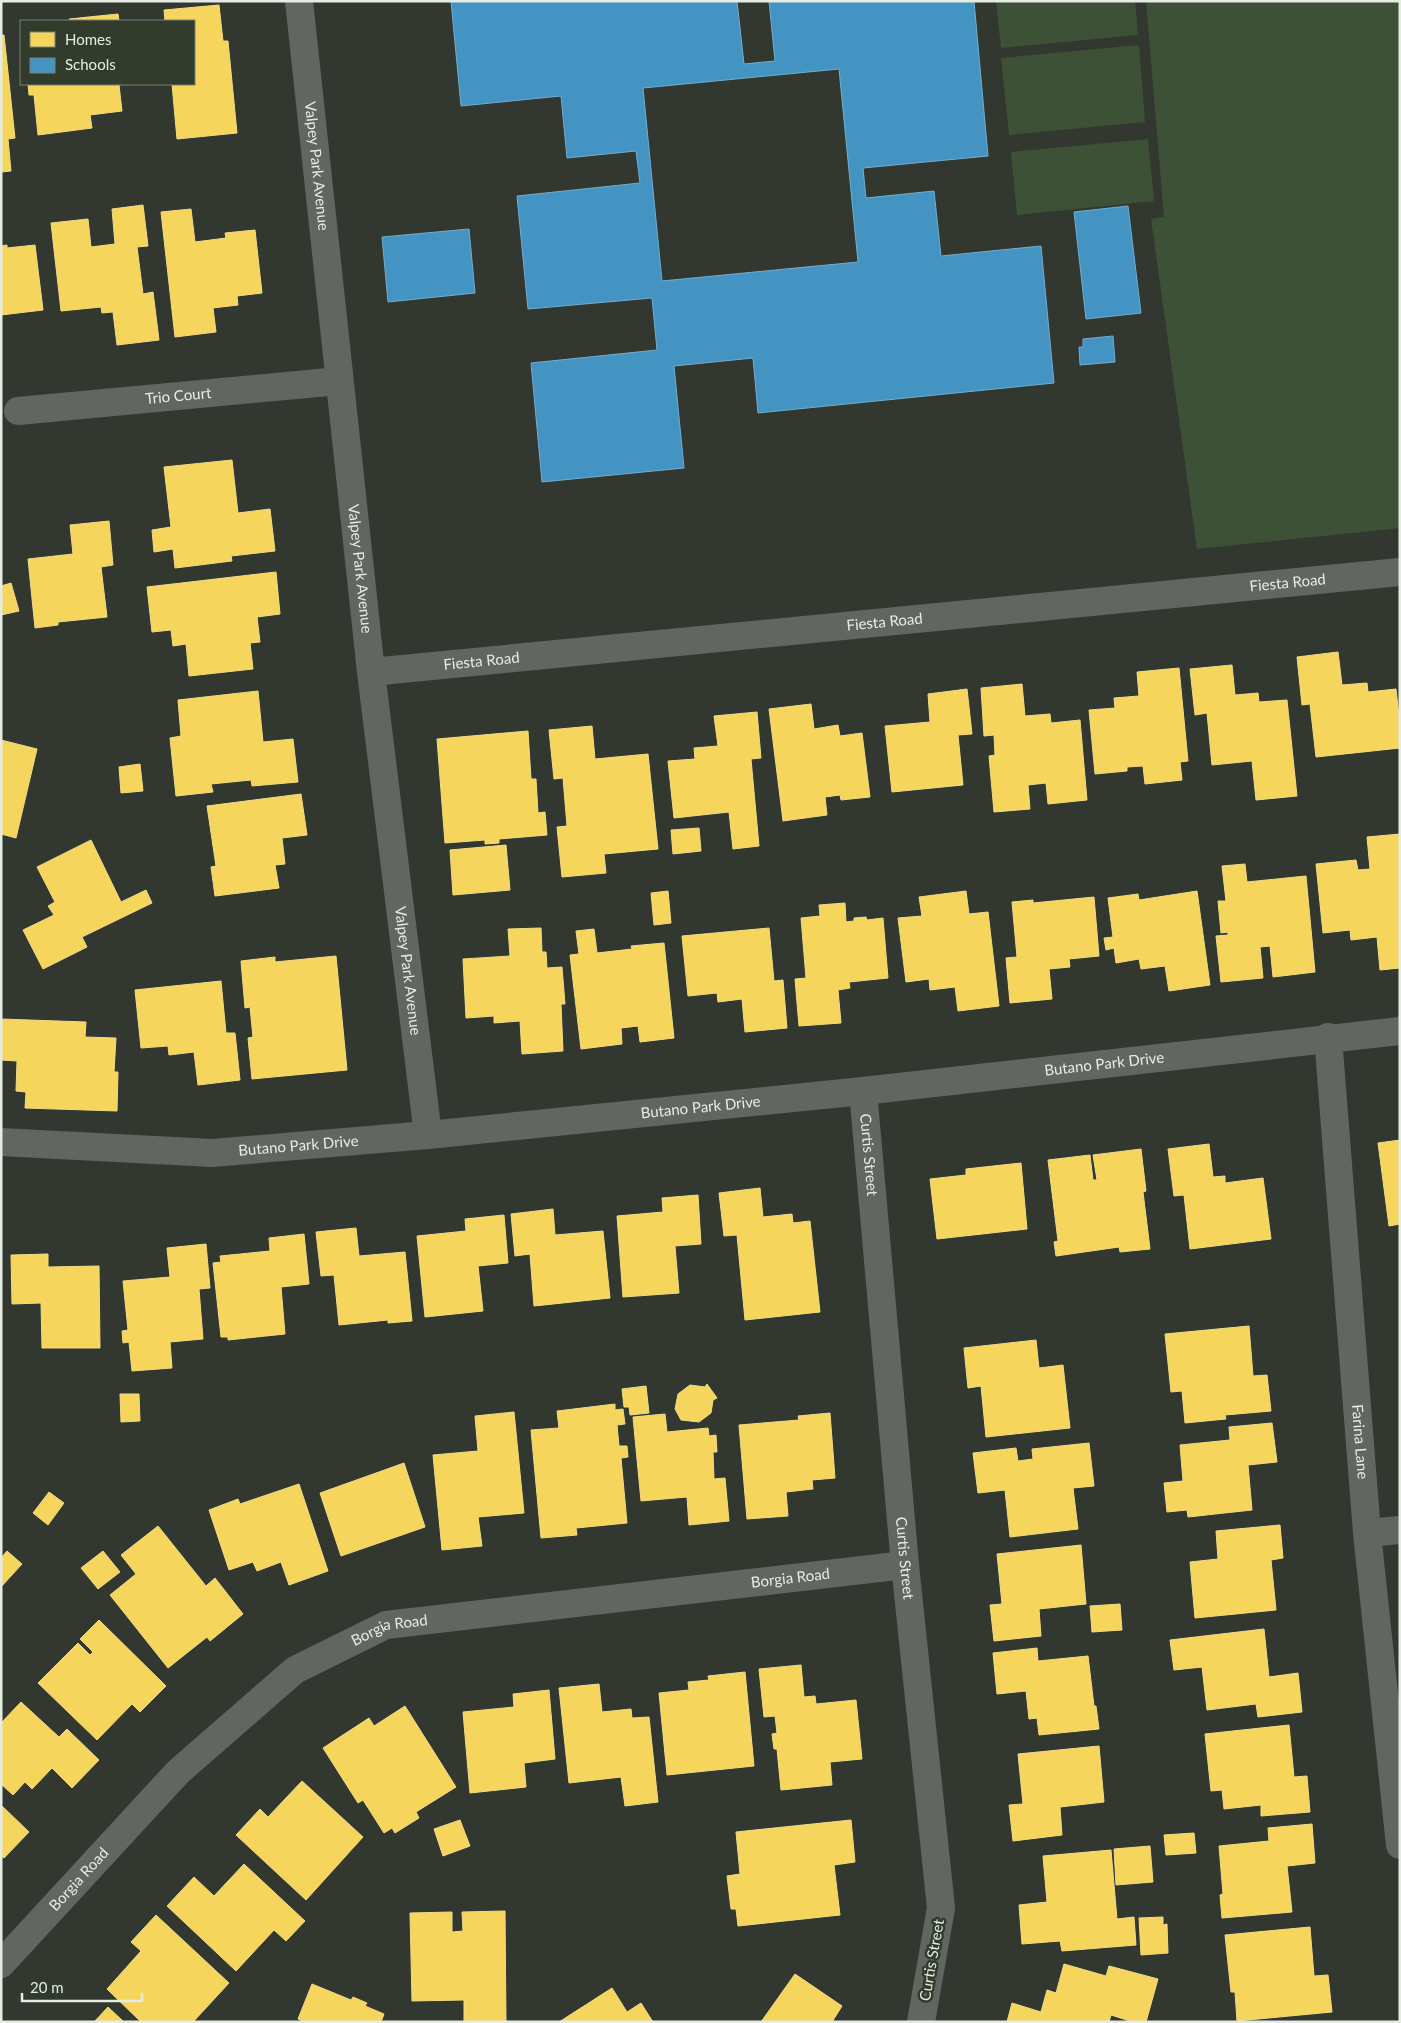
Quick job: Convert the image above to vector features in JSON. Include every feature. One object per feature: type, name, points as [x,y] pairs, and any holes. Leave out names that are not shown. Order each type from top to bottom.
[{"type":"street","name":"Valpey Park Avenue","points":[[299,1],[370,672],[428,1135]]},
{"type":"street","name":"Trio Court","points":[[18,411],[340,381]]},
{"type":"street","name":"Fiesta Road","points":[[370,672],[1400,572]]},
{"type":"street","name":"Butano Park Drive","points":[[1,1142],[212,1153],[428,1135],[863,1092],[1400,1031]]},
{"type":"street","name":"Farina Lane","points":[[1328,1038],[1367,1533],[1400,1845]]},
{"type":"street","name":"Curtis Street","points":[[863,1092],[905,1565],[941,1908],[921,2022]]},
{"type":"street","points":[[1367,1533],[1400,1530]]},
{"type":"street","name":"Borgia Road","points":[[1,1964],[178,1772],[295,1670],[386,1625],[905,1565]]},
{"type":"green space","points":[[996,1],[1135,1],[1138,35],[1001,48]]},
{"type":"green space","points":[[1146,1],[1400,1],[1400,528],[1197,549],[1151,219],[1164,217]]},
{"type":"green space","points":[[1139,45],[1145,122],[1009,135],[1001,58]]},
{"type":"green space","points":[[1148,139],[1154,201],[1017,215],[1011,152]]},
{"type":"building: Homes","points":[[219,5],[223,41],[228,41],[237,133],[177,139],[172,85],[195,85],[195,20],[165,20],[164,10]]},
{"type":"building: Homes","points":[[118,14],[119,20],[70,20]]},
{"type":"building: Homes","points":[[1,35],[4,35],[15,138],[8,139],[11,171],[1,172]]},
{"type":"building: Homes","points":[[28,85],[119,85],[122,111],[90,115],[92,128],[38,135],[34,95],[29,95]]},
{"type":"building: Homes","points":[[143,205],[148,246],[137,247],[143,294],[153,292],[159,340],[117,345],[113,312],[102,313],[101,307],[61,311],[51,223],[88,219],[91,247],[115,244],[112,209]]},
{"type":"building: Homes","points":[[191,209],[195,242],[226,238],[225,233],[255,230],[262,293],[237,296],[238,305],[213,308],[216,332],[175,337],[161,212]]},
{"type":"building: Homes","points":[[7,245],[7,248],[35,245],[43,310],[1,315],[1,246]]},
{"type":"building: Homes","points":[[232,460],[238,513],[270,509],[275,551],[231,556],[232,561],[175,568],[173,549],[154,552],[152,530],[171,527],[164,467]]},
{"type":"building: Homes","points":[[109,521],[113,565],[101,567],[107,617],[58,622],[58,625],[35,628],[28,559],[73,554],[70,525]]},
{"type":"building: Homes","points":[[276,572],[280,614],[257,617],[260,642],[250,643],[253,669],[189,676],[186,644],[173,646],[171,630],[152,632],[147,587]]},
{"type":"building: Homes","points":[[11,583],[19,611],[1,615],[1,586]]},
{"type":"building: Homes","points":[[1338,652],[1342,685],[1367,683],[1368,692],[1396,689],[1400,748],[1316,757],[1310,704],[1302,705],[1297,657]]},
{"type":"building: Homes","points":[[1232,665],[1235,695],[1258,693],[1259,702],[1287,700],[1297,796],[1256,800],[1252,761],[1212,765],[1207,713],[1195,715],[1190,669]]},
{"type":"building: Homes","points":[[1179,668],[1188,761],[1180,762],[1182,780],[1145,784],[1143,766],[1127,767],[1127,771],[1095,774],[1089,710],[1115,708],[1114,698],[1139,696],[1137,672]]},
{"type":"building: Homes","points":[[1022,684],[1025,716],[1050,714],[1051,723],[1080,720],[1087,800],[1048,804],[1046,783],[1028,785],[1030,809],[994,812],[989,756],[995,755],[994,735],[984,736],[981,688]]},
{"type":"building: Homes","points":[[967,689],[972,734],[958,735],[963,785],[892,792],[885,726],[930,722],[928,694]]},
{"type":"building: Homes","points":[[258,691],[263,742],[293,739],[298,782],[252,786],[251,780],[211,784],[213,792],[176,796],[170,738],[181,736],[178,700]]},
{"type":"building: Homes","points":[[811,704],[814,729],[838,725],[840,736],[862,733],[870,797],[841,800],[840,795],[825,797],[827,815],[783,821],[769,709]]},
{"type":"building: Homes","points":[[757,712],[761,758],[751,759],[759,846],[733,849],[729,812],[674,818],[668,761],[695,759],[694,748],[718,746],[714,716]]},
{"type":"building: Homes","points":[[592,726],[595,759],[648,754],[658,849],[604,854],[606,873],[562,877],[557,827],[567,826],[563,778],[554,779],[549,730]]},
{"type":"building: Homes","points":[[528,731],[531,779],[536,779],[538,813],[545,812],[547,835],[499,839],[499,843],[485,844],[485,840],[445,843],[437,739]]},
{"type":"building: Homes","points":[[1,740],[37,749],[16,838],[1,834]]},
{"type":"building: Homes","points":[[140,764],[143,791],[121,793],[119,767]]},
{"type":"building: Homes","points":[[301,794],[307,835],[282,838],[285,864],[275,865],[279,888],[215,896],[211,867],[216,866],[207,806]]},
{"type":"building: Homes","points":[[699,828],[701,851],[673,854],[671,830]]},
{"type":"building: Homes","points":[[1400,834],[1400,968],[1380,970],[1377,937],[1351,940],[1350,930],[1323,933],[1316,864],[1356,860],[1358,870],[1370,869],[1367,837]]},
{"type":"building: Homes","points":[[91,840],[121,902],[146,890],[152,903],[82,937],[87,947],[43,969],[23,930],[54,915],[48,906],[55,902],[37,867]]},
{"type":"building: Homes","points":[[506,845],[510,890],[453,895],[450,850]]},
{"type":"building: Homes","points":[[1245,864],[1247,882],[1306,876],[1315,972],[1273,977],[1270,946],[1260,947],[1263,978],[1221,982],[1216,936],[1228,935],[1228,932],[1221,933],[1218,901],[1226,901],[1222,866]]},
{"type":"building: Homes","points":[[668,891],[671,923],[654,925],[651,893]]},
{"type":"building: Homes","points":[[966,891],[969,914],[988,912],[999,1006],[958,1011],[955,987],[930,990],[929,979],[906,982],[898,918],[922,916],[919,897]]},
{"type":"building: Homes","points":[[1197,891],[1210,985],[1169,991],[1165,966],[1141,969],[1139,959],[1116,963],[1114,948],[1106,950],[1104,938],[1113,937],[1108,898],[1138,894],[1139,900]]},
{"type":"building: Homes","points":[[1094,897],[1099,956],[1069,959],[1070,967],[1049,969],[1052,999],[1010,1003],[1006,958],[1017,957],[1012,902],[1033,900],[1033,903]]},
{"type":"building: Homes","points":[[845,903],[846,922],[854,921],[854,918],[866,917],[867,920],[883,918],[888,978],[849,982],[850,988],[838,990],[841,1023],[799,1026],[795,979],[806,978],[801,918],[820,916],[819,905]]},
{"type":"building: Homes","points":[[541,928],[542,952],[546,952],[547,968],[562,967],[565,1004],[561,1004],[563,1051],[522,1054],[520,1021],[494,1023],[494,1016],[466,1018],[463,959],[510,956],[508,929]]},
{"type":"building: Homes","points":[[769,928],[774,981],[783,980],[787,1028],[745,1032],[742,999],[718,1002],[717,993],[688,996],[682,936]]},
{"type":"building: Homes","points":[[594,929],[597,953],[632,949],[631,946],[664,943],[674,1038],[640,1042],[638,1026],[621,1028],[622,1044],[581,1049],[570,955],[579,954],[576,931]]},
{"type":"building: Homes","points":[[336,956],[347,1070],[252,1079],[248,1038],[253,1037],[250,1007],[245,1008],[241,961],[275,957],[275,962]]},
{"type":"building: Homes","points":[[221,981],[226,1033],[235,1033],[240,1080],[198,1085],[194,1052],[169,1055],[168,1046],[141,1048],[135,990]]},
{"type":"building: Homes","points":[[1,1019],[86,1022],[85,1037],[116,1038],[114,1072],[118,1072],[117,1111],[25,1108],[26,1092],[16,1091],[17,1061],[1,1060]]},
{"type":"building: Homes","points":[[1400,1140],[1400,1224],[1389,1226],[1378,1143]]},
{"type":"building: Homes","points":[[1209,1144],[1213,1177],[1225,1176],[1225,1183],[1263,1178],[1271,1239],[1190,1249],[1184,1195],[1174,1196],[1168,1149]]},
{"type":"building: Homes","points":[[1141,1149],[1146,1191],[1143,1192],[1150,1249],[1120,1252],[1119,1247],[1056,1256],[1054,1242],[1058,1241],[1048,1160],[1090,1155],[1093,1180],[1097,1180],[1093,1155]]},
{"type":"building: Homes","points":[[1021,1163],[1027,1229],[937,1239],[930,1179],[966,1175],[966,1169]]},
{"type":"building: Homes","points":[[760,1188],[763,1217],[792,1214],[793,1223],[810,1221],[820,1312],[745,1320],[737,1235],[724,1236],[719,1193]]},
{"type":"building: Homes","points":[[698,1195],[701,1244],[675,1246],[679,1293],[623,1297],[617,1216],[663,1212],[662,1198]]},
{"type":"building: Homes","points":[[553,1209],[555,1235],[603,1231],[610,1298],[534,1306],[530,1254],[515,1256],[511,1214]]},
{"type":"building: Homes","points":[[504,1215],[508,1263],[478,1266],[483,1311],[425,1317],[417,1236],[466,1231],[465,1219]]},
{"type":"building: Homes","points":[[356,1228],[359,1256],[405,1252],[412,1321],[388,1323],[388,1320],[339,1325],[334,1275],[321,1276],[316,1232]]},
{"type":"building: Homes","points":[[304,1234],[309,1284],[281,1287],[285,1334],[228,1340],[228,1337],[221,1337],[213,1263],[221,1262],[220,1256],[270,1251],[269,1238]]},
{"type":"building: Homes","points":[[206,1244],[210,1288],[199,1289],[203,1339],[170,1342],[172,1368],[132,1371],[129,1342],[123,1343],[122,1331],[128,1330],[123,1281],[170,1277],[167,1248]]},
{"type":"building: Homes","points":[[48,1254],[48,1267],[99,1266],[100,1348],[42,1348],[41,1303],[12,1304],[11,1255]]},
{"type":"building: Homes","points":[[1249,1326],[1253,1376],[1267,1375],[1271,1411],[1225,1415],[1226,1419],[1185,1423],[1182,1391],[1171,1392],[1165,1334]]},
{"type":"building: Homes","points":[[1036,1340],[1039,1368],[1063,1365],[1070,1428],[986,1437],[981,1386],[968,1388],[964,1348]]},
{"type":"building: Homes","points":[[707,1384],[717,1398],[713,1400],[711,1413],[699,1422],[681,1420],[675,1409],[678,1394],[690,1385],[705,1387]]},
{"type":"building: Homes","points":[[646,1386],[649,1413],[630,1415],[629,1407],[624,1407],[622,1389]]},
{"type":"building: Homes","points":[[120,1394],[139,1394],[140,1421],[121,1422]]},
{"type":"building: Homes","points":[[615,1404],[615,1410],[623,1409],[625,1424],[617,1425],[619,1446],[627,1446],[628,1457],[621,1458],[627,1523],[576,1528],[577,1535],[541,1538],[531,1430],[559,1428],[557,1411]]},
{"type":"building: Homes","points":[[514,1412],[524,1513],[478,1517],[482,1546],[442,1550],[433,1455],[478,1451],[475,1416]]},
{"type":"building: Homes","points":[[830,1413],[835,1478],[812,1480],[813,1489],[786,1492],[788,1516],[747,1519],[739,1425],[799,1420],[798,1416]]},
{"type":"building: Homes","points":[[665,1414],[667,1432],[708,1428],[709,1436],[716,1435],[717,1452],[713,1452],[714,1479],[725,1478],[729,1521],[689,1525],[687,1497],[641,1501],[633,1417]]},
{"type":"building: Homes","points":[[1272,1423],[1277,1462],[1248,1465],[1252,1510],[1188,1517],[1187,1510],[1167,1512],[1164,1483],[1183,1481],[1180,1445],[1230,1440],[1229,1427]]},
{"type":"building: Homes","points":[[1089,1443],[1094,1486],[1073,1488],[1078,1529],[1010,1537],[1005,1490],[978,1493],[973,1453],[1016,1448],[1018,1461],[1033,1459],[1032,1449]]},
{"type":"building: Homes","points":[[404,1463],[425,1527],[341,1556],[320,1493]]},
{"type":"building: Homes","points":[[299,1484],[328,1571],[289,1585],[281,1562],[257,1571],[253,1562],[229,1570],[209,1510],[238,1499],[240,1504]]},
{"type":"building: Homes","points":[[49,1492],[64,1503],[48,1525],[33,1513]]},
{"type":"building: Homes","points":[[1280,1525],[1283,1558],[1271,1560],[1276,1610],[1195,1618],[1190,1562],[1218,1559],[1216,1531]]},
{"type":"building: Homes","points":[[158,1526],[206,1586],[215,1578],[243,1614],[210,1641],[207,1637],[168,1668],[110,1595],[136,1574],[121,1555]]},
{"type":"building: Homes","points":[[1081,1545],[1086,1604],[1039,1609],[1041,1636],[994,1641],[990,1605],[1002,1604],[997,1554]]},
{"type":"building: Homes","points":[[7,1551],[22,1564],[1,1587],[1,1558]]},
{"type":"building: Homes","points":[[103,1551],[120,1572],[98,1589],[81,1568]]},
{"type":"building: Homes","points":[[1120,1604],[1122,1630],[1092,1632],[1090,1606]]},
{"type":"building: Homes","points":[[99,1620],[166,1686],[140,1712],[132,1704],[97,1740],[38,1683],[78,1643],[90,1655],[93,1652],[80,1639]]},
{"type":"building: Homes","points":[[1264,1629],[1269,1677],[1298,1673],[1302,1712],[1258,1717],[1256,1704],[1207,1710],[1202,1667],[1174,1670],[1170,1640]]},
{"type":"building: Homes","points":[[1037,1648],[1038,1661],[1088,1656],[1094,1706],[1096,1706],[1099,1729],[1039,1735],[1037,1718],[1029,1719],[1026,1691],[997,1694],[993,1653]]},
{"type":"building: Homes","points":[[801,1665],[804,1697],[815,1696],[816,1704],[856,1700],[862,1759],[830,1762],[832,1785],[781,1790],[777,1749],[774,1749],[772,1734],[777,1733],[775,1716],[764,1717],[759,1669]]},
{"type":"building: Homes","points":[[745,1672],[754,1766],[667,1775],[659,1693],[689,1690],[688,1682],[709,1680],[708,1676]]},
{"type":"building: Homes","points":[[599,1684],[602,1712],[631,1709],[632,1718],[649,1717],[658,1802],[625,1806],[621,1777],[569,1783],[559,1688]]},
{"type":"building: Homes","points":[[549,1690],[555,1759],[524,1763],[526,1787],[470,1793],[463,1712],[514,1707],[513,1694]]},
{"type":"building: Homes","points":[[21,1702],[59,1737],[67,1729],[99,1760],[72,1788],[52,1768],[32,1789],[25,1782],[13,1795],[1,1784],[1,1723]]},
{"type":"building: Homes","points":[[405,1706],[456,1787],[416,1812],[419,1818],[395,1833],[392,1828],[384,1833],[363,1800],[358,1803],[323,1748],[369,1718],[374,1726]]},
{"type":"building: Homes","points":[[1289,1725],[1294,1777],[1307,1776],[1310,1812],[1261,1816],[1261,1805],[1224,1809],[1222,1790],[1211,1791],[1205,1734]]},
{"type":"building: Homes","points":[[1099,1746],[1104,1802],[1060,1807],[1062,1835],[1013,1841],[1009,1805],[1023,1804],[1018,1754]]},
{"type":"building: Homes","points":[[302,1781],[363,1837],[306,1900],[236,1835],[260,1809],[268,1817]]},
{"type":"building: Homes","points":[[1,1805],[29,1832],[4,1858],[1,1856]]},
{"type":"building: Homes","points":[[460,1820],[470,1846],[443,1856],[434,1829]]},
{"type":"building: Homes","points":[[851,1820],[855,1862],[834,1865],[840,1915],[738,1926],[736,1909],[731,1909],[727,1876],[740,1874],[736,1832]]},
{"type":"building: Homes","points":[[1312,1824],[1315,1863],[1287,1866],[1292,1912],[1222,1918],[1220,1895],[1223,1894],[1219,1846],[1269,1841],[1268,1828]]},
{"type":"building: Homes","points":[[1194,1833],[1196,1853],[1166,1855],[1164,1835]]},
{"type":"building: Homes","points":[[1150,1846],[1153,1882],[1116,1885],[1114,1849]]},
{"type":"building: Homes","points":[[1111,1850],[1117,1919],[1134,1917],[1136,1945],[1062,1951],[1060,1941],[1022,1944],[1019,1905],[1047,1902],[1043,1856]]},
{"type":"building: Homes","points":[[244,1864],[305,1921],[286,1941],[274,1930],[236,1971],[167,1906],[194,1877],[214,1896]]},
{"type":"building: Homes","points":[[505,1911],[506,2022],[464,2022],[464,2000],[412,2001],[410,1913],[452,1912],[452,1932],[463,1931],[462,1912]]},
{"type":"building: Homes","points":[[156,1915],[229,1983],[193,2022],[141,2022],[107,1989],[141,1951],[131,1942]]},
{"type":"building: Homes","points":[[1163,1917],[1163,1925],[1167,1924],[1168,1953],[1141,1955],[1139,1918]]},
{"type":"building: Homes","points":[[1310,1927],[1314,1976],[1328,1975],[1332,2012],[1237,2021],[1235,1992],[1231,1992],[1225,1935]]},
{"type":"building: Homes","points":[[1064,1964],[1106,1976],[1109,1966],[1158,1979],[1146,2022],[1133,2022],[1111,2015],[1109,2022],[1007,2022],[1012,2003],[1041,2012],[1047,1990],[1056,1993]]},
{"type":"building: Homes","points":[[795,1974],[842,2006],[832,2022],[761,2022]]},
{"type":"building: Homes","points":[[312,1984],[351,2000],[353,1997],[367,2003],[365,2006],[384,2014],[381,2022],[305,2022],[298,2019]]},
{"type":"building: Homes","points":[[612,1988],[627,2012],[641,2003],[653,2022],[559,2022]]},
{"type":"building: Homes","points":[[108,2007],[124,2022],[94,2022]]},
{"type":"building: Schools","points":[[451,1],[737,1],[744,64],[775,61],[769,1],[974,1],[988,156],[863,168],[866,198],[934,191],[941,256],[1041,246],[1054,383],[758,413],[753,358],[674,366],[684,468],[542,482],[531,363],[657,350],[652,298],[528,309],[517,196],[640,183],[636,151],[567,158],[561,96],[461,106]],"holes":[[[839,69],[858,262],[662,281],[643,88]]]},
{"type":"building: Schools","points":[[1128,206],[1141,313],[1086,319],[1074,212]]},
{"type":"building: Schools","points":[[469,229],[475,293],[388,302],[382,237]]},
{"type":"building: Schools","points":[[1113,336],[1115,362],[1080,365],[1079,347],[1083,347],[1083,339]]}]
